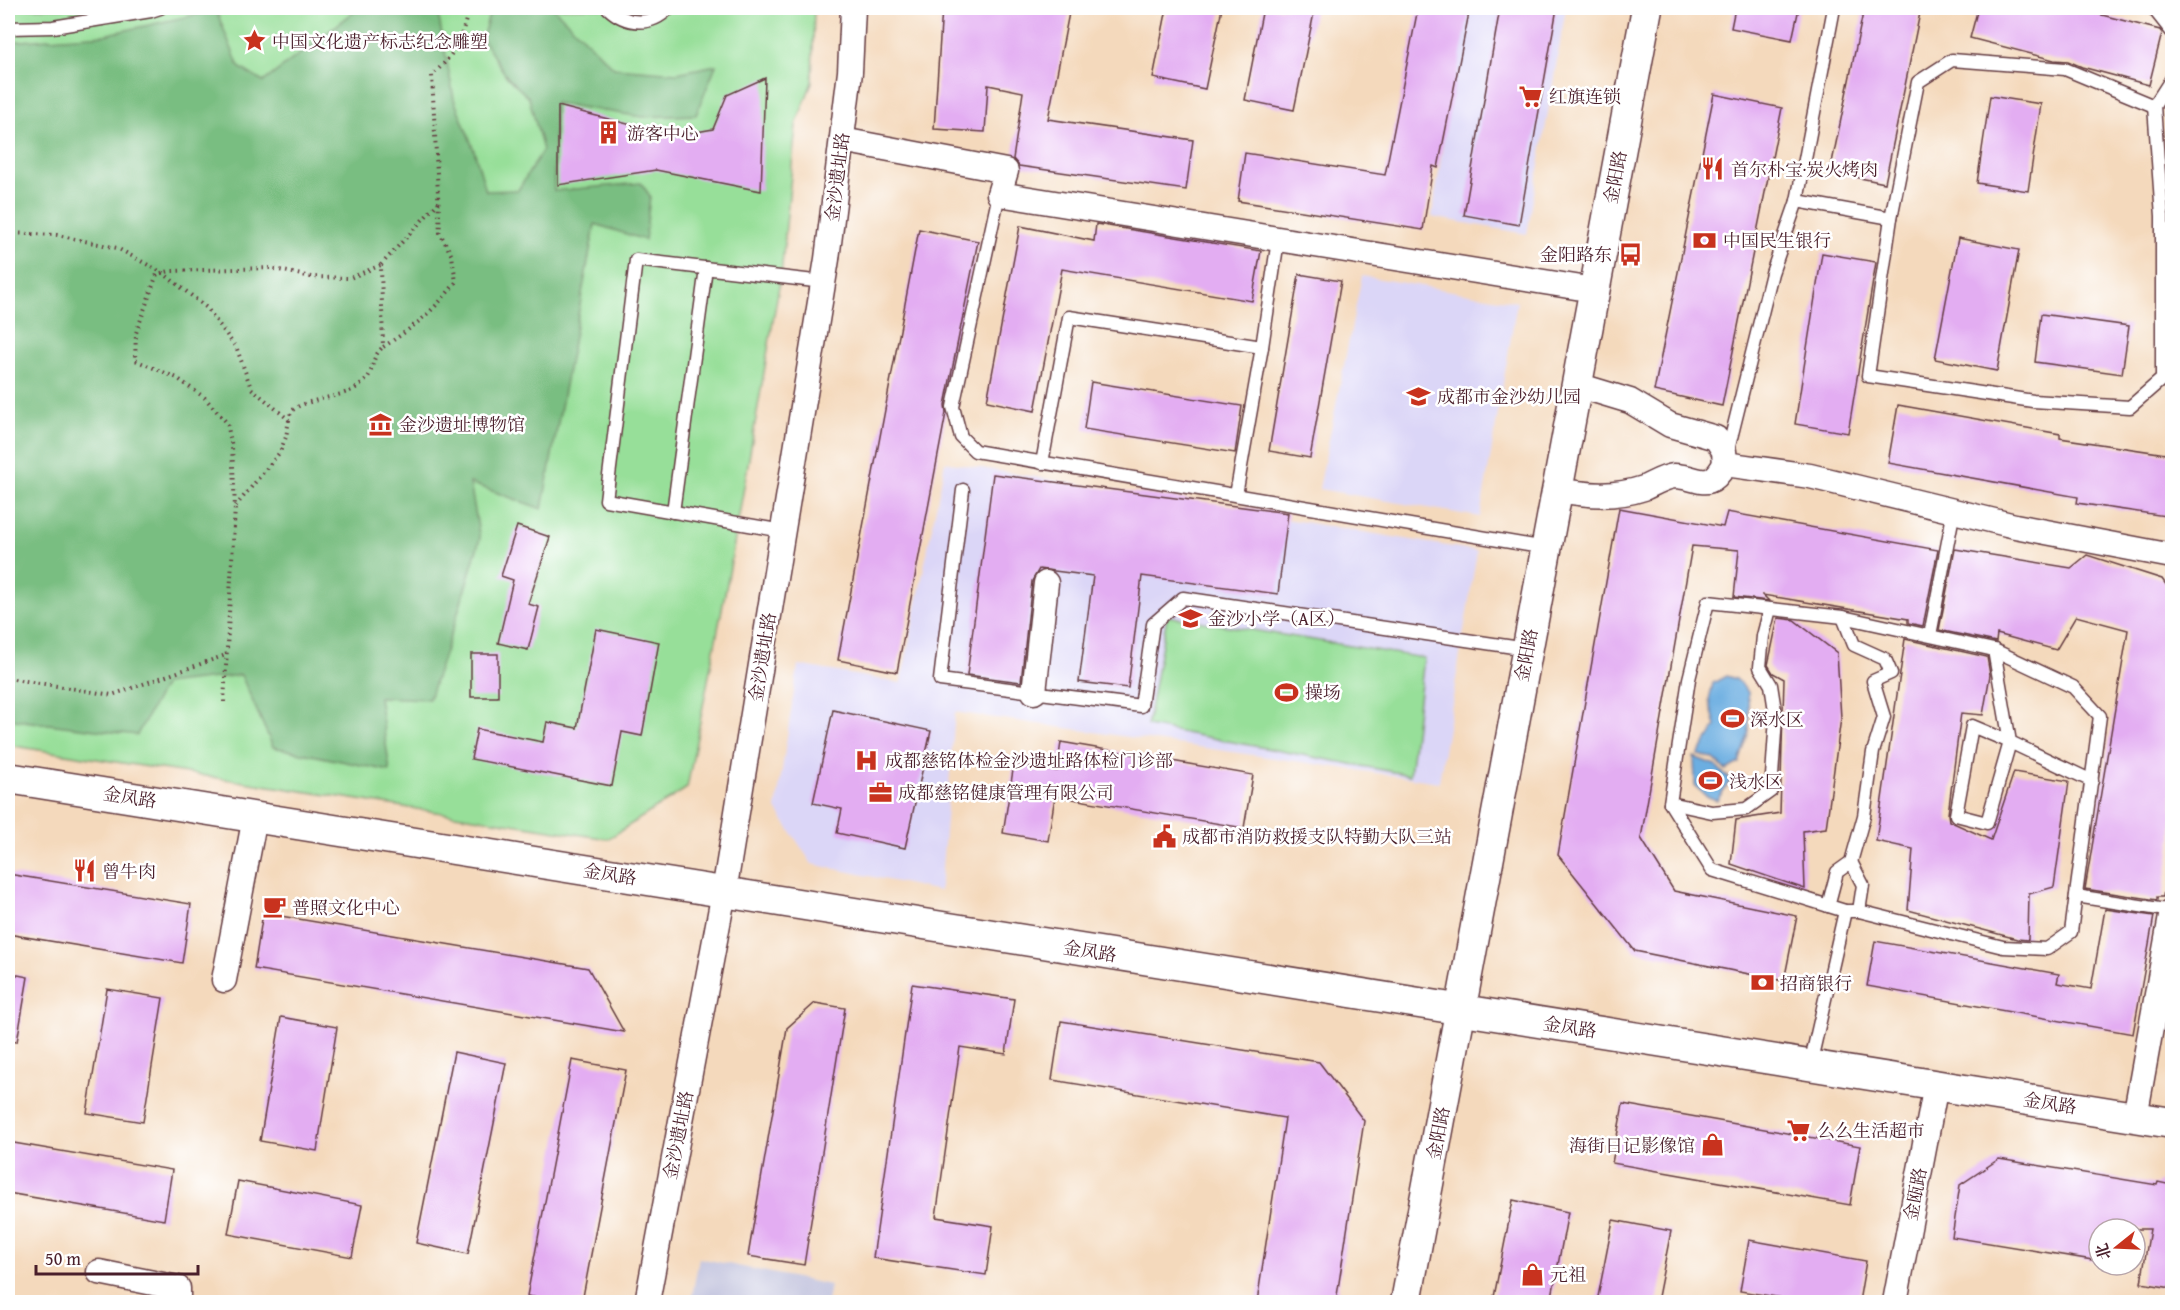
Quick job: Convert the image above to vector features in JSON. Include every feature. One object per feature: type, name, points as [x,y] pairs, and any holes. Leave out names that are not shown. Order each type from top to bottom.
[{"type":"street","name":"金沙遗址路","points":[[647,1302],[724,892],[823,282],[850,72],[853,8]]},
{"type":"street","name":"金阳路","points":[[1406,1302],[1647,8]]},
{"type":"street","points":[[842,140],[1006,171],[999,194],[1594,290]]},
{"type":"street","points":[[1557,490],[1605,496],[1642,488],[1674,476],[1707,482],[1715,478],[1725,464],[1724,451],[1716,438],[1670,426],[1630,401],[1577,386]]},
{"type":"street","points":[[1725,464],[1810,476],[2015,526],[2172,556]]},
{"type":"street","points":[[1034,692],[1046,583]]},
{"type":"street","name":"金凤路","points":[[8,778],[2172,1123]]},
{"type":"street","points":[[224,980],[255,817]]},
{"type":"street","points":[[2135,1117],[2172,911]]},
{"type":"street","name":"金瓯路","points":[[1895,1302],[1936,1085]]},
{"type":"street","points":[[99,1272],[178,1288],[178,1302]]},
{"type":"lane","points":[[8,28],[53,27],[160,8]]},
{"type":"lane","points":[[608,8],[615,15],[628,21],[642,22],[656,18],[669,8]]},
{"type":"lane","points":[[1725,464],[1772,273],[1797,201],[1834,8]]},
{"type":"lane","points":[[2153,8],[2172,32]]},
{"type":"lane","points":[[2154,106],[2065,69],[1952,60],[1918,82],[1891,218],[1868,376],[2033,401],[2130,407],[2162,379],[2162,216],[2154,106],[2172,78]]},
{"type":"lane","points":[[999,194],[953,407],[961,437],[975,452],[1546,548]]},
{"type":"lane","points":[[1797,201],[1891,218]]},
{"type":"lane","points":[[1236,495],[1278,240]]},
{"type":"lane","points":[[783,531],[606,500],[636,260],[823,282]]},
{"type":"lane","points":[[673,512],[706,268]]},
{"type":"lane","points":[[1042,463],[1069,317],[1262,347]]},
{"type":"lane","points":[[963,490],[940,680],[1141,706],[1153,624],[1183,598],[1527,649]]},
{"type":"lane","points":[[1930,635],[1954,510]]},
{"type":"lane","points":[[1708,602],[1843,617],[1994,651],[2073,687],[2100,716],[2071,932],[2047,949],[2003,946],[1859,911],[1845,911],[1712,870],[1671,803],[1689,679],[1708,602]]},
{"type":"lane","points":[[1671,803],[1712,812],[1746,809],[1771,791],[1776,717],[1771,685],[1760,667],[1763,636],[1770,609]]},
{"type":"lane","points":[[1828,906],[1837,873],[1851,861],[1864,816],[1873,752],[1884,717],[1873,681],[1891,673],[1885,659],[1854,645],[1843,617]]},
{"type":"lane","points":[[1994,651],[2010,742],[1988,823],[1956,815],[1972,726],[2010,742],[2092,781]]},
{"type":"lane","points":[[1851,861],[1863,885],[1859,911]]},
{"type":"lane","points":[[2076,896],[2172,911]]},
{"type":"lane","points":[[1810,1065],[1845,911]]},
{"type":"path","points":[[236,507],[280,452],[292,410],[343,393],[363,383],[371,376],[376,353],[407,332],[437,306],[456,282],[452,256],[440,233],[432,75],[449,59],[462,34],[469,8]]},
{"type":"path","points":[[224,702],[236,507],[232,447],[227,423],[205,398],[177,378],[135,360],[136,333],[148,294],[157,274],[170,271],[270,268],[311,277],[350,278],[381,265],[439,202]]},
{"type":"path","points":[[8,233],[57,235],[117,249],[163,273],[207,308],[237,349],[250,388],[289,420]]},
{"type":"path","points":[[381,265],[383,347]]},
{"type":"path","points":[[8,678],[112,695],[226,656]]},
{"type":"shaded area","points":[[1464,8],[1566,8],[1527,234],[1432,217]]},
{"type":"shaded area","name":"成都市金沙幼儿园","points":[[1362,276],[1517,302],[1480,517],[1319,489]]},
{"type":"shaded area","name":"金沙小学（A区）","points":[[945,462],[1477,551],[1439,782],[955,712],[940,891],[812,864],[776,809],[798,665],[901,683]]},
{"type":"shaded area","points":[[699,1258],[830,1285],[827,1302],[691,1302]]},
{"type":"green space","name":"金沙遗址博物馆","points":[[8,8],[814,8],[812,82],[796,125],[781,275],[729,573],[687,788],[608,839],[8,745]]},
{"type":"green space","name":"金沙遗址博物馆","points":[[359,8],[437,8],[454,99],[474,150],[486,191],[518,190],[543,150],[529,98],[507,77],[482,39],[491,8],[553,8],[614,68],[677,73],[716,65],[696,115],[642,117],[555,103],[554,191],[641,183],[650,196],[645,240],[595,224],[542,509],[470,483],[480,539],[429,699],[379,697],[390,771],[273,747],[241,675],[165,684],[137,735],[8,719],[8,42],[104,35],[216,10],[239,67],[263,82]]},
{"type":"green space","name":"操场","points":[[1167,616],[1424,658],[1410,775],[1147,726]]},
{"type":"water","points":[[1726,676],[1736,679],[1748,692],[1749,732],[1739,763],[1726,770],[1713,758],[1698,755],[1716,726],[1709,700],[1713,683]]},
{"type":"water","points":[[1694,757],[1715,765],[1731,780],[1717,800],[1706,796],[1695,786]]},
{"type":"building","points":[[942,8],[1070,8],[1048,119],[1193,140],[1186,190],[1019,166],[1013,159],[1023,92],[988,85],[985,132],[934,129]]},
{"type":"building","points":[[1167,8],[1222,8],[1205,89],[1153,78]]},
{"type":"building","points":[[1263,8],[1315,8],[1294,110],[1245,100]]},
{"type":"building","points":[[1418,8],[1470,8],[1438,168],[1433,166],[1423,230],[1238,201],[1245,153],[1385,175]]},
{"type":"building","points":[[1500,8],[1557,8],[1519,225],[1464,215]]},
{"type":"building","points":[[1735,8],[1799,8],[1792,40],[1731,28]]},
{"type":"building","points":[[1864,8],[1921,8],[1885,183],[1830,172]]},
{"type":"building","points":[[1978,8],[2075,8],[2160,30],[2162,33],[2149,85],[2068,61],[2054,60],[1970,38]]},
{"type":"building","name":"游客中心","points":[[765,78],[761,191],[656,170],[558,185],[558,106],[674,136],[713,129],[727,95]]},
{"type":"building","points":[[1714,94],[1782,108],[1722,406],[1654,391]]},
{"type":"building","points":[[1990,96],[2041,104],[2028,191],[1977,183]]},
{"type":"building","points":[[1096,224],[1261,251],[1252,301],[1062,269],[1035,411],[987,401],[1020,226],[1094,241]]},
{"type":"building","points":[[919,229],[978,241],[945,405],[946,413],[897,672],[838,660]]},
{"type":"building","points":[[1958,238],[2019,250],[1997,371],[1935,359]]},
{"type":"building","points":[[1822,253],[1876,262],[1848,433],[1795,424]]},
{"type":"building","points":[[1299,274],[1341,281],[1310,458],[1269,451]]},
{"type":"building","points":[[2041,314],[2129,326],[2122,374],[2035,362]]},
{"type":"building","points":[[1091,382],[1242,406],[1235,453],[1084,429]]},
{"type":"building","points":[[1898,405],[2060,434],[2060,438],[2172,455],[2172,517],[2077,503],[2078,497],[1888,463]]},
{"type":"building","points":[[993,474],[1288,513],[1278,594],[1142,576],[1128,688],[1079,682],[1093,576],[1039,569],[1032,581],[1021,682],[967,675]]},
{"type":"building","points":[[1619,508],[1723,527],[1727,512],[1938,550],[1923,626],[1908,623],[1908,619],[1763,595],[1769,601],[1734,597],[1739,550],[1692,546],[1641,838],[1674,891],[1797,916],[1784,981],[1635,951],[1558,855]]},
{"type":"building","points":[[517,526],[550,537],[528,604],[539,607],[528,650],[498,643],[513,580],[501,576]]},
{"type":"building","points":[[1955,549],[2071,568],[2087,555],[2162,579],[2172,593],[2172,837],[2163,897],[2157,897],[2157,900],[2085,889],[2128,630],[2076,616],[2056,650],[1997,634],[1996,642],[1939,630]]},
{"type":"building","points":[[1778,618],[1794,620],[1837,653],[1841,718],[1826,828],[1803,831],[1805,889],[1731,864],[1736,820],[1780,813],[1784,679],[1773,673],[1768,665]]},
{"type":"building","points":[[596,629],[659,642],[642,736],[622,732],[612,786],[471,759],[477,729],[543,742],[547,722],[577,728]]},
{"type":"building","points":[[1905,639],[1987,657],[1990,675],[1983,715],[1961,713],[1949,821],[1991,840],[2014,772],[2069,781],[2054,887],[2029,894],[2028,940],[1908,910],[1913,849],[1876,841]]},
{"type":"building","points":[[471,654],[498,654],[498,697],[471,697]]},
{"type":"building","points":[[833,710],[931,731],[905,848],[837,833],[842,809],[813,803]]},
{"type":"building","points":[[1061,742],[1253,775],[1244,828],[1055,796],[1048,841],[1003,833],[1014,764],[1057,771]]},
{"type":"building","points":[[8,874],[191,904],[182,963],[8,934]]},
{"type":"building","points":[[2105,909],[2154,916],[2133,1034],[1867,986],[1875,941],[2059,974],[2057,983],[2091,989]]},
{"type":"building","points":[[263,913],[588,968],[624,1032],[254,969]]},
{"type":"building","points":[[8,973],[28,977],[17,1042],[8,1041]]},
{"type":"building","points":[[912,984],[1014,999],[1006,1054],[960,1047],[936,1217],[993,1226],[986,1275],[873,1258]]},
{"type":"building","points":[[107,989],[163,998],[143,1122],[87,1113]]},
{"type":"building","points":[[815,1003],[845,1008],[804,1265],[748,1256],[787,1028]]},
{"type":"building","points":[[281,1017],[337,1027],[317,1151],[260,1141]]},
{"type":"building","points":[[1061,1021],[1319,1062],[1364,1121],[1336,1302],[1257,1302],[1285,1118],[1052,1080]]},
{"type":"building","points":[[454,1052],[506,1063],[468,1254],[416,1243]]},
{"type":"building","points":[[572,1060],[626,1070],[582,1302],[562,1302],[527,1296]]},
{"type":"building","points":[[1623,1104],[1860,1146],[1850,1205],[1612,1163]]},
{"type":"building","points":[[8,1142],[172,1170],[164,1220],[8,1193]]},
{"type":"building","points":[[1999,1159],[2157,1185],[2158,1182],[2172,1185],[2172,1288],[2141,1283],[2142,1277],[2147,1277],[2147,1247],[2150,1229],[2147,1229],[2147,1217],[2087,1217],[2087,1259],[1952,1237],[1960,1185]]},
{"type":"building","points":[[238,1181],[362,1205],[352,1257],[228,1234]]},
{"type":"building","points":[[1513,1200],[1568,1212],[1551,1302],[1493,1302]]},
{"type":"building","points":[[1613,1220],[1671,1231],[1657,1302],[1597,1302]]},
{"type":"building","points":[[1749,1240],[1866,1261],[1859,1302],[1807,1302],[1740,1291]]},
{"type":"place","name":"中国文化遗产标志纪念雕塑","points":[[254,41]]},
{"type":"place","name":"红旗连锁","points":[[1531,96]]},
{"type":"place","name":"游客中心","points":[[609,133]]},
{"type":"place","name":"首尔朴宝·炭火烤肉","points":[[1713,169]]},
{"type":"place","name":"中国民生银行","points":[[1705,240]]},
{"type":"place","name":"金阳路东","points":[[1630,254]]},
{"type":"place","name":"成都市金沙幼儿园","points":[[1419,396]]},
{"type":"place","name":"金沙遗址博物馆","points":[[381,424]]},
{"type":"place","name":"金沙小学（A区）","points":[[1190,618]]},
{"type":"place","name":"操场","points":[[1287,692]]},
{"type":"place","name":"深水区","points":[[1732,719]]},
{"type":"place","name":"成都慈铭体检金沙遗址路体检门诊部","points":[[867,760]]},
{"type":"place","name":"浅水区","points":[[1711,781]]},
{"type":"place","name":"成都慈铭健康管理有限公司","points":[[880,792]]},
{"type":"place","name":"成都市消防救援支队特勤大队三站","points":[[1164,836]]},
{"type":"place","name":"曾牛肉","points":[[84,871]]},
{"type":"place","name":"普照文化中心","points":[[274,907]]},
{"type":"place","name":"招商银行","points":[[1762,983]]},
{"type":"place","name":"么么生活超市","points":[[1799,1130]]},
{"type":"place","name":"海街日记影像馆","points":[[1713,1145]]},
{"type":"place","name":"元祖","points":[[1532,1274]]}]
